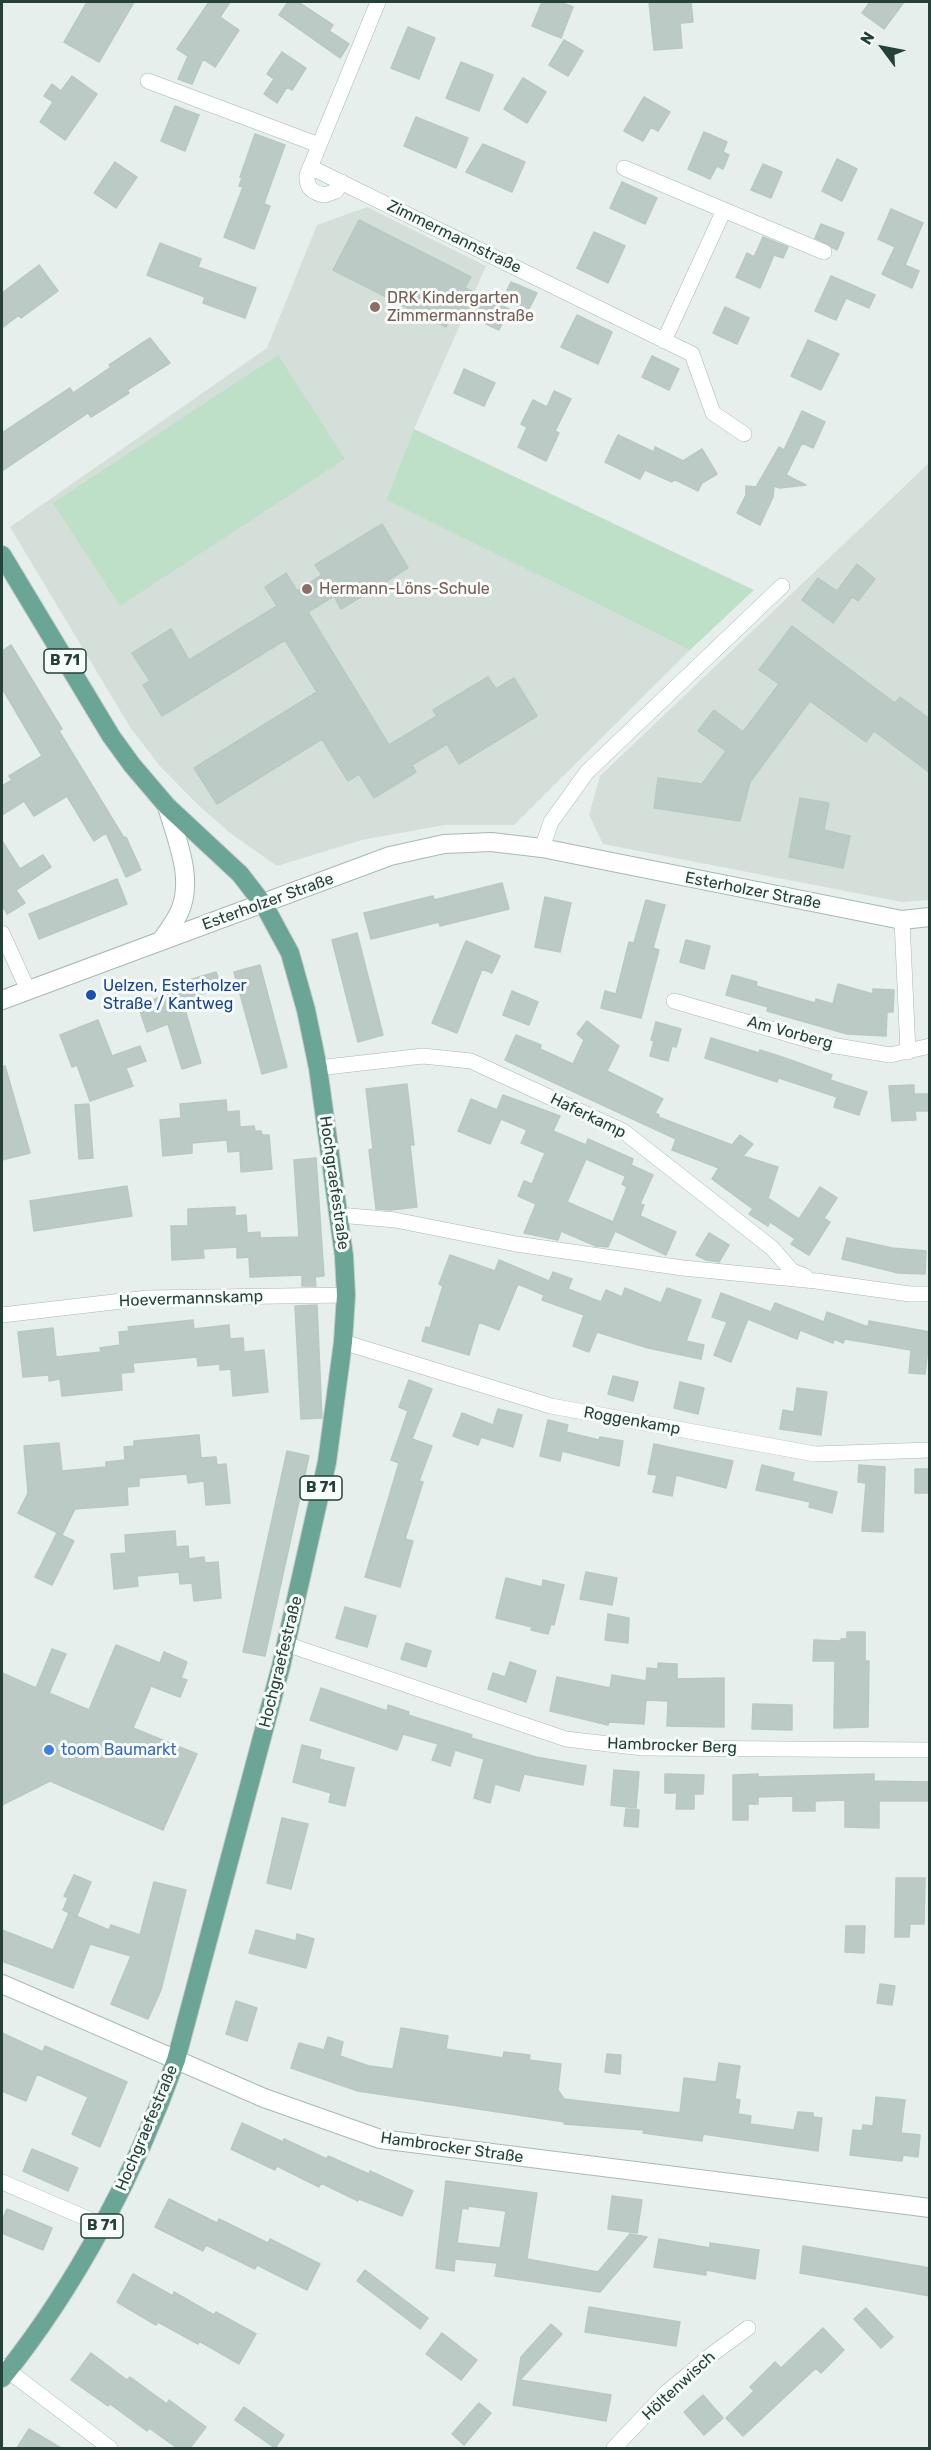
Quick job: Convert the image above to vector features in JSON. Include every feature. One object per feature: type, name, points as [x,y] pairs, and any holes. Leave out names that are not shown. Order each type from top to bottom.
[{"type":"main road","name":"B 71","points":[[2,555],[111,736],[132,765],[166,806],[240,874],[264,905]]},
{"type":"main road","name":"Hochgraefestraße","points":[[4,2371],[55,2303],[102,2225],[134,2165],[158,2110],[176,2060],[286,1644],[327,1462],[343,1342],[346,1295],[339,1215],[318,1068],[306,1010],[290,953],[264,905]]},
{"type":"street","points":[[342,182],[340,187],[331,194],[325,195],[315,193],[307,179],[378,2]]},
{"type":"street","points":[[148,81],[319,145]]},
{"type":"street","name":"Zimmermannstraße","points":[[310,167],[692,354],[713,413],[744,434]]},
{"type":"street","points":[[624,168],[824,252]]},
{"type":"street","points":[[664,341],[724,210]]},
{"type":"street","points":[[542,848],[551,822],[587,772],[782,586]]},
{"type":"street","name":"B 71","points":[[161,941],[180,912],[186,885],[184,867],[166,806]]},
{"type":"street","name":"Esterholzer Straße","points":[[2,1000],[264,905],[390,856],[444,844],[492,842],[542,848],[902,920],[930,917]]},
{"type":"street","points":[[902,920],[908,1052]]},
{"type":"street","points":[[2,933],[28,990]]},
{"type":"street","name":"Am Vorberg","points":[[674,1001],[819,1042],[890,1055],[930,1046]]},
{"type":"street","name":"Haferkamp","points":[[318,1068],[423,1056],[471,1061],[623,1131],[772,1248],[792,1271],[816,1281]]},
{"type":"street","name":"Haferkamp","points":[[339,1215],[395,1220],[516,1244],[683,1268],[816,1281],[910,1294],[930,1294]]},
{"type":"street","name":"Hoevermannskamp","points":[[2,1315],[148,1298],[346,1295]]},
{"type":"street","name":"Roggenkamp","points":[[343,1342],[551,1406],[815,1454],[930,1450]]},
{"type":"street","name":"Hambrocker Berg","points":[[286,1644],[566,1739],[643,1748],[930,1750]]},
{"type":"street","name":"Hambrocker Straße","points":[[2,1984],[264,2098],[380,2139],[930,2208]]},
{"type":"street","points":[[2,2182],[102,2225]]},
{"type":"street","name":"Höltenwisch","points":[[614,2448],[666,2393],[748,2328]]},
{"type":"street","points":[[4,2371],[110,2448]]},
{"type":"shaded area","name":"Hermann-Löns-Schule","points":[[367,207],[486,266],[414,429],[386,500],[690,650],[514,825],[444,825],[362,840],[277,866],[230,833],[197,804],[159,765],[130,727],[10,527],[267,348],[317,225]]},
{"type":"shaded area","points":[[929,463],[929,900],[902,902],[603,844],[589,815],[600,776]]},
{"type":"green space","points":[[278,355],[345,459],[120,606],[53,503]]},
{"type":"green space","points":[[414,429],[754,590],[690,650],[386,500]]},
{"type":"building","points":[[87,2],[134,2],[99,62],[64,42]]},
{"type":"building","points":[[209,2],[230,2],[220,17],[239,30],[215,67],[203,59],[192,84],[178,79],[188,56],[177,49]]},
{"type":"building","points":[[288,2],[298,2],[333,25],[329,31],[349,44],[340,58],[279,15]]},
{"type":"building","points":[[542,2],[560,2],[573,7],[561,38],[532,26]]},
{"type":"building","points":[[649,2],[691,2],[693,22],[680,23],[682,48],[654,50]]},
{"type":"building","points":[[870,2],[904,2],[884,29],[862,13]]},
{"type":"building","points":[[408,27],[435,38],[419,79],[391,68]]},
{"type":"building","points":[[564,40],[583,51],[568,76],[549,65]]},
{"type":"building","points":[[282,52],[306,68],[292,90],[287,87],[277,103],[264,94],[274,79],[267,74]]},
{"type":"building","points":[[461,62],[493,75],[479,111],[446,98]]},
{"type":"building","points":[[72,76],[97,94],[65,140],[40,122],[53,102],[44,96],[52,84],[61,91]]},
{"type":"building","points":[[523,78],[546,92],[527,123],[504,109]]},
{"type":"building","points":[[644,97],[670,112],[658,131],[651,127],[643,141],[624,131]]},
{"type":"building","points":[[175,106],[199,115],[185,151],[161,141]]},
{"type":"building","points":[[416,117],[468,138],[456,168],[404,146]]},
{"type":"building","points":[[704,132],[727,142],[723,152],[729,155],[723,169],[717,166],[710,179],[688,169]]},
{"type":"building","points":[[255,134],[285,145],[264,204],[270,206],[254,249],[224,237],[243,187],[239,186],[242,178],[240,177]]},
{"type":"building","points":[[483,144],[525,162],[512,192],[466,172]]},
{"type":"building","points":[[837,159],[857,169],[842,201],[822,191]]},
{"type":"building","points":[[115,162],[137,177],[116,208],[94,193]]},
{"type":"building","points":[[763,164],[782,172],[771,198],[751,190]]},
{"type":"building","points":[[622,182],[657,198],[645,224],[610,208]]},
{"type":"building","points":[[891,209],[923,223],[905,265],[919,271],[912,288],[882,274],[895,247],[878,239]]},
{"type":"building","points":[[359,220],[471,277],[465,288],[509,309],[499,330],[454,309],[446,327],[333,270]]},
{"type":"building","points":[[821,224],[844,233],[837,250],[815,238]]},
{"type":"building","points":[[594,232],[625,246],[608,283],[577,268]]},
{"type":"building","points":[[763,237],[788,247],[783,258],[774,255],[760,288],[736,277],[747,253],[754,257]]},
{"type":"building","points":[[160,243],[201,259],[198,267],[256,288],[245,318],[203,303],[205,297],[147,275]]},
{"type":"building","points":[[39,265],[58,291],[21,318],[19,315],[2,328],[2,293]]},
{"type":"building","points":[[831,276],[875,295],[869,308],[846,298],[836,320],[815,311]]},
{"type":"building","points":[[511,282],[537,293],[528,311],[503,299]]},
{"type":"building","points":[[725,307],[749,318],[737,344],[713,333]]},
{"type":"building","points":[[577,315],[612,332],[598,364],[561,347]]},
{"type":"building","points":[[150,338],[170,363],[127,390],[129,393],[91,417],[88,413],[2,471],[2,433],[70,388],[73,393],[111,367],[109,365]]},
{"type":"building","points":[[808,340],[839,354],[821,390],[791,376]]},
{"type":"building","points":[[652,356],[679,369],[669,390],[642,377]]},
{"type":"building","points":[[464,369],[495,383],[484,406],[454,393]]},
{"type":"building","points":[[554,391],[571,399],[555,431],[559,433],[546,461],[518,447],[527,427],[521,424],[533,400],[547,407]]},
{"type":"building","points":[[802,411],[825,422],[813,448],[802,443],[786,475],[806,485],[780,488],[774,486],[773,497],[760,525],[737,513],[746,495],[746,486],[756,487],[779,447],[784,450]]},
{"type":"building","points":[[618,435],[654,452],[655,447],[683,461],[702,449],[717,474],[702,483],[698,491],[674,479],[672,482],[645,470],[640,479],[605,462]]},
{"type":"building","points":[[382,524],[408,568],[341,609],[334,596],[308,612],[389,745],[437,716],[433,710],[488,677],[496,689],[514,678],[537,716],[459,764],[447,744],[412,765],[416,772],[374,798],[359,774],[348,781],[322,739],[217,804],[194,768],[317,692],[285,640],[162,716],[143,685],[150,681],[132,653],[171,629],[189,660],[277,606],[265,587],[286,573],[297,591],[322,575],[315,565]]},
{"type":"building","points":[[857,564],[875,579],[858,601],[852,597],[833,623],[802,600],[818,578],[837,591]]},
{"type":"building","points":[[792,626],[895,703],[900,697],[930,719],[930,773],[874,731],[866,742],[810,701],[750,782],[740,821],[654,808],[658,778],[702,784],[726,751],[698,731],[714,710],[743,732],[779,684],[759,670]]},
{"type":"building","points":[[11,645],[62,729],[59,731],[124,838],[126,837],[141,870],[126,877],[106,833],[94,841],[67,796],[34,816],[24,801],[2,815],[2,786],[12,780],[9,776],[42,756],[2,688],[2,651]]},
{"type":"building","points":[[800,798],[829,803],[824,830],[850,836],[843,868],[789,857]]},
{"type":"building","points":[[2,841],[20,869],[43,855],[51,867],[16,890],[25,903],[7,914],[2,905]]},
{"type":"building","points":[[117,879],[127,904],[39,939],[29,914]]},
{"type":"building","points":[[502,883],[509,909],[440,926],[439,922],[371,939],[364,913],[433,896],[434,900]]},
{"type":"building","points":[[545,897],[571,903],[560,952],[535,947]]},
{"type":"building","points":[[646,900],[665,905],[653,948],[659,950],[641,1018],[601,1008],[605,991],[616,994],[629,942],[634,943]]},
{"type":"building","points":[[357,933],[383,1035],[358,1042],[332,940]]},
{"type":"building","points":[[686,940],[710,946],[704,969],[680,962]]},
{"type":"building","points":[[466,941],[500,956],[492,973],[482,969],[457,1033],[432,1023]]},
{"type":"building","points":[[260,965],[287,1067],[262,1074],[234,972]]},
{"type":"building","points":[[216,972],[222,988],[182,1000],[201,1063],[182,1069],[168,1024],[147,1032],[138,1005],[178,991],[176,984]]},
{"type":"building","points":[[732,975],[757,982],[756,986],[815,1003],[816,999],[833,1004],[838,984],[873,994],[873,989],[894,990],[893,1012],[887,1012],[886,1036],[847,1034],[767,1011],[768,1007],[726,995]]},
{"type":"building","points":[[512,991],[538,1002],[529,1025],[503,1015]]},
{"type":"building","points":[[98,1020],[112,1056],[140,1046],[146,1061],[126,1068],[133,1086],[90,1101],[77,1065],[72,1067],[60,1035]]},
{"type":"building","points":[[587,1021],[619,1046],[607,1071],[663,1099],[655,1113],[659,1115],[658,1117],[732,1145],[740,1135],[753,1144],[743,1156],[778,1167],[768,1198],[799,1219],[820,1187],[837,1198],[824,1218],[830,1222],[809,1255],[791,1244],[795,1239],[770,1222],[768,1226],[749,1214],[753,1209],[712,1179],[719,1168],[672,1150],[676,1139],[505,1060],[516,1035],[541,1045],[540,1049],[573,1064],[584,1040],[577,1034]]},
{"type":"building","points":[[656,1022],[681,1029],[676,1047],[672,1046],[668,1061],[650,1056]]},
{"type":"building","points":[[711,1038],[759,1053],[760,1050],[785,1058],[832,1075],[830,1080],[867,1092],[859,1115],[834,1107],[837,1097],[779,1078],[777,1082],[705,1058]]},
{"type":"building","points":[[5,1066],[30,1153],[2,1160],[2,1067]]},
{"type":"building","points":[[407,1084],[414,1145],[410,1145],[417,1207],[376,1209],[369,1150],[373,1149],[366,1089]]},
{"type":"building","points":[[914,1085],[914,1094],[930,1094],[930,1111],[915,1111],[916,1120],[892,1121],[889,1086]]},
{"type":"building","points":[[503,1095],[560,1116],[553,1131],[586,1145],[588,1139],[633,1159],[631,1165],[653,1175],[640,1204],[644,1205],[640,1216],[676,1232],[666,1255],[615,1231],[608,1247],[596,1246],[561,1231],[558,1240],[524,1233],[536,1204],[518,1196],[524,1181],[532,1184],[545,1153],[521,1143],[527,1130],[501,1119],[490,1144],[458,1131],[471,1099],[497,1110]],"holes":[[[586,1159],[625,1176],[630,1167],[622,1184],[627,1187],[613,1222],[567,1202]]]},
{"type":"building","points":[[226,1100],[227,1112],[239,1111],[240,1127],[254,1126],[255,1131],[261,1131],[262,1135],[269,1135],[272,1169],[241,1172],[240,1151],[228,1152],[227,1140],[192,1143],[192,1153],[163,1156],[160,1120],[181,1118],[180,1104]]},
{"type":"building","points":[[89,1104],[93,1158],[79,1159],[75,1105]]},
{"type":"building","points":[[316,1158],[324,1276],[315,1277],[316,1286],[302,1286],[302,1275],[250,1277],[249,1257],[237,1258],[237,1247],[203,1249],[204,1258],[172,1260],[171,1226],[188,1226],[188,1209],[235,1207],[235,1216],[246,1215],[247,1233],[260,1232],[260,1238],[299,1237],[294,1160]]},
{"type":"building","points":[[127,1186],[132,1216],[34,1231],[30,1201]]},
{"type":"building","points":[[709,1233],[729,1245],[719,1262],[706,1260],[696,1255]]},
{"type":"building","points":[[847,1238],[892,1248],[926,1251],[925,1274],[898,1273],[842,1259]]},
{"type":"building","points":[[450,1255],[495,1271],[499,1260],[549,1281],[553,1272],[572,1279],[568,1289],[601,1302],[606,1290],[622,1297],[625,1288],[661,1303],[667,1288],[701,1300],[686,1341],[704,1345],[701,1359],[648,1348],[597,1332],[589,1352],[573,1346],[584,1315],[542,1300],[544,1295],[518,1284],[499,1330],[479,1322],[469,1355],[422,1341],[426,1327],[430,1328],[443,1286],[439,1284]]},
{"type":"building","points":[[721,1293],[771,1312],[775,1303],[824,1322],[827,1312],[868,1327],[869,1321],[930,1332],[925,1374],[909,1373],[911,1350],[845,1339],[843,1343],[834,1339],[833,1343],[800,1330],[797,1339],[748,1319],[731,1362],[714,1355],[727,1322],[712,1317]]},
{"type":"building","points":[[317,1305],[322,1418],[301,1419],[295,1306]]},
{"type":"building","points":[[193,1320],[194,1329],[229,1325],[230,1339],[243,1338],[244,1352],[264,1350],[268,1392],[233,1396],[231,1369],[220,1370],[220,1364],[198,1366],[197,1357],[133,1363],[134,1372],[121,1373],[122,1390],[62,1396],[60,1379],[49,1381],[49,1375],[23,1377],[18,1332],[53,1328],[56,1357],[101,1352],[100,1348],[120,1345],[119,1332],[129,1331],[128,1327]]},
{"type":"building","points":[[613,1376],[638,1382],[633,1401],[608,1394]]},
{"type":"building","points":[[409,1380],[432,1389],[412,1439],[432,1446],[419,1481],[423,1482],[405,1539],[413,1541],[400,1587],[365,1577],[399,1463],[391,1460],[408,1411],[399,1407]]},
{"type":"building","points":[[680,1382],[704,1388],[698,1414],[674,1408]]},
{"type":"building","points":[[797,1388],[827,1392],[821,1435],[780,1429],[783,1410],[794,1412]]},
{"type":"building","points":[[498,1409],[522,1415],[513,1447],[481,1437],[478,1445],[453,1436],[462,1413],[493,1425]]},
{"type":"building","points":[[548,1420],[568,1425],[566,1432],[599,1440],[600,1437],[623,1441],[619,1466],[562,1451],[560,1461],[540,1456]]},
{"type":"building","points":[[199,1435],[201,1458],[216,1457],[217,1465],[226,1464],[230,1503],[206,1505],[204,1481],[188,1483],[187,1474],[139,1478],[139,1486],[127,1487],[128,1505],[75,1509],[62,1535],[18,1513],[28,1493],[24,1446],[59,1443],[62,1471],[106,1467],[106,1462],[125,1460],[124,1447],[134,1446],[134,1441]]},
{"type":"building","points":[[654,1444],[733,1461],[726,1488],[676,1475],[672,1496],[653,1492],[657,1475],[648,1474]]},
{"type":"building","points":[[287,1451],[309,1456],[265,1656],[243,1652]]},
{"type":"building","points":[[762,1465],[794,1473],[792,1481],[837,1492],[832,1513],[809,1507],[810,1502],[756,1490]]},
{"type":"building","points":[[859,1465],[885,1467],[883,1532],[862,1531],[866,1483],[858,1482]]},
{"type":"building","points":[[915,1469],[930,1469],[930,1493],[915,1493]]},
{"type":"building","points":[[175,1531],[176,1547],[188,1546],[189,1559],[204,1557],[205,1563],[218,1562],[221,1598],[194,1601],[192,1583],[180,1584],[179,1572],[137,1576],[138,1586],[114,1589],[111,1554],[126,1553],[125,1535]]},
{"type":"building","points":[[57,1533],[74,1541],[52,1585],[35,1577]]},
{"type":"building","points":[[586,1572],[617,1578],[612,1605],[580,1599]]},
{"type":"building","points":[[506,1578],[542,1587],[543,1580],[564,1585],[554,1625],[551,1624],[548,1634],[531,1630],[532,1627],[496,1618]]},
{"type":"building","points":[[345,1607],[376,1616],[367,1647],[336,1638]]},
{"type":"building","points":[[608,1614],[629,1618],[628,1643],[605,1640]]},
{"type":"building","points":[[847,1632],[865,1632],[865,1661],[869,1661],[868,1727],[834,1728],[835,1661],[813,1661],[814,1640],[841,1641],[841,1639],[847,1639]]},
{"type":"building","points":[[406,1643],[431,1651],[426,1667],[401,1659]]},
{"type":"building","points":[[116,1645],[160,1663],[164,1652],[187,1662],[181,1678],[187,1680],[180,1697],[151,1686],[133,1728],[197,1754],[163,1830],[50,1781],[2,1805],[2,1673],[36,1688],[52,1649],[66,1654],[49,1693],[89,1710]]},
{"type":"building","points":[[510,1662],[536,1671],[526,1702],[488,1689],[493,1673],[505,1677]]},
{"type":"building","points":[[658,1663],[677,1664],[677,1679],[724,1678],[724,1727],[667,1726],[668,1701],[646,1700],[644,1724],[609,1722],[608,1725],[550,1711],[557,1677],[610,1688],[612,1675],[646,1681],[647,1668],[658,1669]]},
{"type":"building","points":[[321,1688],[387,1711],[388,1705],[409,1712],[408,1715],[472,1735],[471,1738],[536,1757],[586,1766],[583,1785],[524,1774],[519,1791],[495,1784],[490,1803],[474,1798],[484,1759],[455,1750],[450,1766],[432,1760],[438,1744],[403,1734],[397,1750],[310,1720]]},
{"type":"building","points":[[753,1704],[792,1705],[792,1730],[752,1729]]},
{"type":"building","points":[[302,1745],[321,1750],[319,1759],[354,1768],[345,1806],[329,1802],[331,1793],[293,1782]]},
{"type":"building","points":[[614,1770],[639,1772],[636,1808],[611,1805]]},
{"type":"building","points":[[665,1774],[704,1775],[703,1794],[694,1794],[694,1809],[676,1809],[677,1793],[665,1793]]},
{"type":"building","points":[[758,1774],[758,1777],[874,1774],[874,1781],[930,1782],[930,1801],[879,1801],[879,1828],[845,1827],[845,1800],[815,1801],[815,1811],[793,1811],[793,1796],[758,1797],[758,1804],[748,1804],[748,1820],[733,1820],[733,1775]]},
{"type":"building","points":[[626,1809],[639,1810],[638,1827],[624,1826]]},
{"type":"building","points":[[282,1818],[308,1824],[291,1889],[267,1883]]},
{"type":"building","points":[[74,1875],[91,1882],[77,1916],[63,1910],[68,1898],[64,1896]]},
{"type":"building","points":[[896,1878],[925,1878],[924,1924],[910,1924],[909,1937],[895,1937]]},
{"type":"building","points":[[154,1882],[186,1890],[161,1990],[148,2019],[111,2004],[131,1956],[90,1944],[73,1988],[2,1961],[2,1930],[53,1950],[69,1913],[109,1930],[111,1925],[140,1935]]},
{"type":"building","points":[[846,1926],[865,1926],[864,1953],[845,1952]]},
{"type":"building","points":[[256,1930],[296,1941],[297,1934],[314,1939],[306,1968],[249,1953]]},
{"type":"building","points":[[880,1984],[895,1986],[892,2005],[877,2003]]},
{"type":"building","points":[[236,2001],[257,2008],[247,2041],[226,2034]]},
{"type":"building","points":[[401,2028],[448,2036],[446,2049],[503,2058],[504,2052],[530,2055],[529,2060],[561,2064],[558,2090],[564,2099],[680,2113],[684,2078],[716,2082],[719,2063],[740,2066],[735,2099],[740,2100],[738,2114],[751,2116],[750,2124],[794,2130],[798,2112],[813,2113],[813,2117],[822,2118],[818,2151],[703,2134],[702,2141],[643,2133],[644,2130],[564,2124],[565,2122],[358,2091],[291,2068],[299,2043],[324,2050],[328,2037],[343,2042],[340,2056],[369,2066],[393,2069]]},
{"type":"building","points":[[2,2033],[43,2052],[45,2046],[127,2082],[100,2147],[72,2134],[88,2097],[37,2074],[26,2101],[2,2091]]},
{"type":"building","points":[[607,2054],[621,2055],[620,2074],[605,2072]]},
{"type":"building","points":[[876,2097],[905,2100],[901,2133],[920,2135],[918,2157],[903,2155],[902,2161],[850,2155],[853,2130],[862,2131],[863,2125],[873,2126]]},
{"type":"building","points":[[242,2123],[327,2159],[328,2156],[369,2174],[370,2171],[413,2191],[402,2216],[359,2199],[358,2201],[321,2183],[319,2187],[277,2166],[275,2170],[231,2149]]},
{"type":"building","points":[[32,2149],[78,2168],[68,2191],[23,2171]]},
{"type":"building","points":[[446,2181],[537,2193],[527,2259],[598,2272],[630,2234],[647,2237],[600,2292],[495,2276],[497,2263],[455,2259],[454,2271],[436,2268]],"holes":[[[468,2206],[506,2211],[500,2248],[457,2243],[462,2208],[468,2209]]]},
{"type":"building","points":[[612,2196],[642,2200],[637,2233],[608,2229]]},
{"type":"building","points":[[169,2199],[217,2223],[219,2219],[268,2243],[270,2239],[320,2264],[307,2290],[257,2265],[255,2269],[206,2245],[203,2251],[155,2227]]},
{"type":"building","points":[[7,2209],[52,2228],[43,2250],[2,2233],[2,2221]]},
{"type":"building","points":[[659,2239],[710,2248],[710,2243],[759,2250],[755,2279],[706,2270],[706,2275],[654,2267]]},
{"type":"building","points":[[803,2246],[930,2268],[930,2296],[800,2273]]},
{"type":"building","points":[[365,2270],[428,2318],[420,2329],[357,2281]]},
{"type":"building","points":[[133,2274],[173,2296],[174,2292],[214,2315],[216,2312],[256,2334],[239,2364],[199,2341],[198,2344],[158,2322],[156,2325],[117,2302]]},
{"type":"building","points":[[589,2307],[680,2322],[676,2346],[585,2332]]},
{"type":"building","points":[[866,2308],[893,2337],[881,2348],[854,2319]]},
{"type":"building","points":[[551,2324],[562,2334],[520,2380],[611,2395],[606,2421],[513,2405],[521,2357]]},
{"type":"building","points":[[823,2328],[844,2350],[821,2373],[816,2368],[743,2436],[726,2418],[754,2391],[750,2387],[775,2362],[781,2368]]},
{"type":"building","points":[[442,2333],[477,2360],[461,2380],[426,2354]]},
{"type":"building","points":[[91,2353],[127,2380],[130,2377],[167,2404],[169,2400],[206,2427],[190,2448],[177,2448],[149,2428],[147,2431],[110,2404],[108,2406],[71,2380]]},
{"type":"building","points":[[703,2395],[723,2418],[704,2435],[684,2412]]},
{"type":"building","points":[[479,2403],[491,2413],[464,2445],[452,2434]]},
{"type":"building","points":[[244,2407],[284,2435],[275,2448],[235,2420]]},
{"type":"building","points":[[29,2429],[61,2448],[17,2448]]},
{"type":"place","name":"DRK Kindergarten Zimmermannstraße","points":[[375,307]]},
{"type":"place","name":"Hermann-Löns-Schule","points":[[307,589]]},
{"type":"place","name":"Uelzen, Esterholzer Straße / Kantweg","points":[[91,995]]},
{"type":"place","name":"toom Baumarkt","points":[[49,1750]]}]
